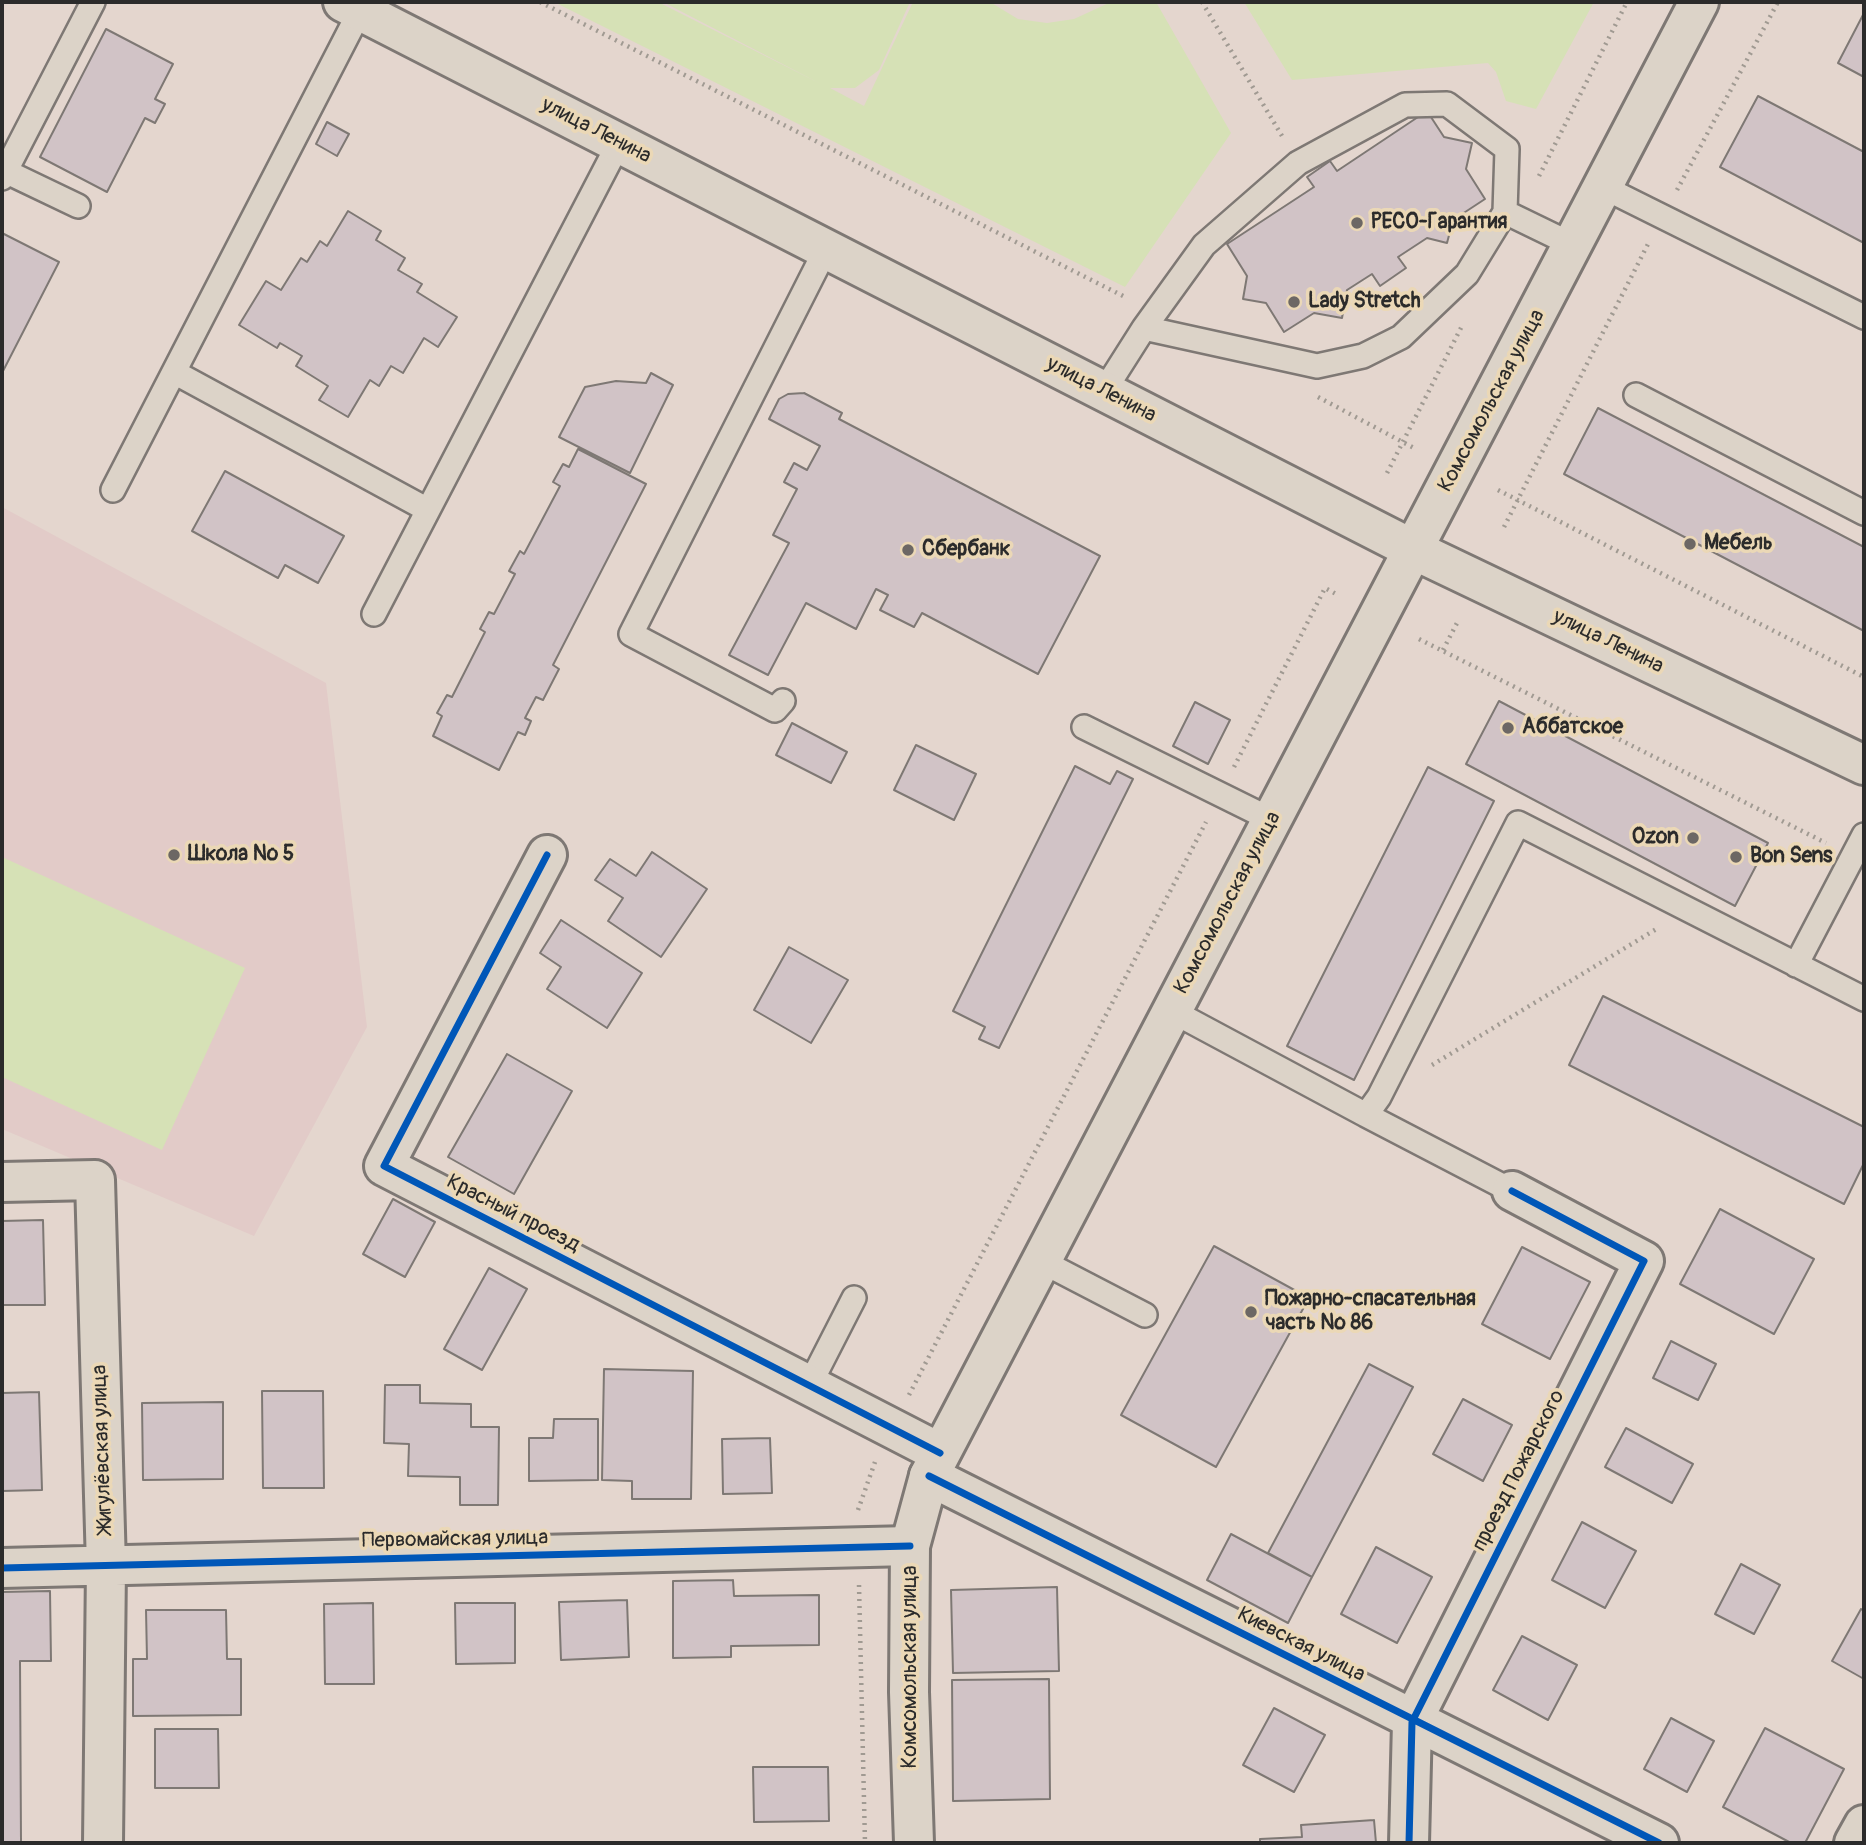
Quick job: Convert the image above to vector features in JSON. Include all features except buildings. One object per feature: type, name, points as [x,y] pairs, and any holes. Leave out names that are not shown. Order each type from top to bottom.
[{"type":"street","name":"Комсомольская улица","points":[[914,1843],[909,1692],[910,1546],[934,1465],[1699,2]]},
{"type":"street","name":"улица Ленина","points":[[352,6],[1414,550],[1864,765]]},
{"type":"street","name":"Красный проезд","points":[[547,855],[384,1166],[809,1386],[934,1465]]},
{"type":"street","name":"Жигулёвская улица","points":[[2,1182],[95,1180],[106,1566],[103,1843]]},
{"type":"street","name":"проезд Пожарского","points":[[1409,1843],[1412,1722],[1644,1261],[1512,1191]]},
{"type":"street","name":"Киевская улица","points":[[934,1465],[1412,1722],[1659,1843]]},
{"type":"street","name":"Первомайская улица","points":[[2,1568],[910,1546]]},
{"type":"street","points":[[1854,1843],[1864,1825]]},
{"type":"lane","points":[[78,206],[4,175],[93,2]]},
{"type":"lane","points":[[113,489],[174,372],[352,6]]},
{"type":"lane","points":[[1104,391],[1149,320],[1204,245],[1298,163],[1405,105],[1447,104],[1507,149],[1504,212],[1466,274],[1401,337],[1363,356],[1317,366],[1149,320]]},
{"type":"lane","points":[[374,614],[619,143]]},
{"type":"lane","points":[[1603,187],[1864,317]]},
{"type":"lane","points":[[1504,212],[1573,245]]},
{"type":"lane","points":[[783,701],[775,710],[631,634],[826,249]]},
{"type":"lane","points":[[174,372],[428,510]]},
{"type":"lane","points":[[1636,395],[1864,513]]},
{"type":"lane","points":[[1084,727],[1272,820]]},
{"type":"lane","points":[[1373,1106],[1518,823],[1864,999]]},
{"type":"lane","points":[[1796,965],[1864,835]]},
{"type":"lane","points":[[1172,1011],[1373,1106],[1512,1191]]},
{"type":"lane","points":[[1041,1261],[1145,1315]]},
{"type":"lane","points":[[809,1386],[854,1298]]},
{"type":"path","points":[[540,2],[1149,320]]},
{"type":"path","points":[[1202,2],[1298,163]]},
{"type":"path","points":[[1504,527],[1662,216],[1778,2]]},
{"type":"path","points":[[1308,392],[1414,448]]},
{"type":"path","points":[[1498,490],[1864,677]]},
{"type":"path","points":[[1442,651],[1457,623]]},
{"type":"path","points":[[1419,639],[1853,857]]},
{"type":"path","points":[[1373,1106],[1688,909]]},
{"type":"shaded area","name":"Школа № 5","points":[[2,507],[326,683],[367,1027],[254,1236],[2,1129]]},
{"type":"green space","points":[[554,2],[658,2],[821,84],[663,2],[910,2],[879,70],[855,88],[830,88],[864,106],[913,2],[990,2],[1018,19],[1047,23],[1074,19],[1111,2],[1156,2],[1231,133],[1125,287]]},
{"type":"green space","points":[[1244,2],[1594,2],[1536,109],[1506,101],[1496,72],[1488,63],[1292,80]]},
{"type":"green space","points":[[2,857],[245,968],[162,1150],[2,1077]]},
{"type":"cycle path","points":[[547,855],[384,1166],[940,1453]]},
{"type":"cycle path","points":[[1409,1843],[1412,1722],[1644,1261],[1512,1191]]},
{"type":"cycle path","points":[[929,1476],[1659,1843]]},
{"type":"cycle path","points":[[2,1568],[910,1546]]},
{"type":"place","name":"РЕСО-Гарантия","points":[[1357,223]]},
{"type":"place","name":"Lady Stretch","points":[[1294,302]]},
{"type":"place","name":"Мебель","points":[[1690,544]]},
{"type":"place","name":"Сбербанк","points":[[908,550]]},
{"type":"place","name":"Аббатское","points":[[1508,728]]},
{"type":"place","name":"Ozon","points":[[1693,838]]},
{"type":"place","name":"Школа № 5","points":[[174,855]]},
{"type":"place","name":"Bon Sens","points":[[1736,857]]},
{"type":"place","name":"Пожарно-спасательная часть № 86","points":[[1251,1312]]}]
